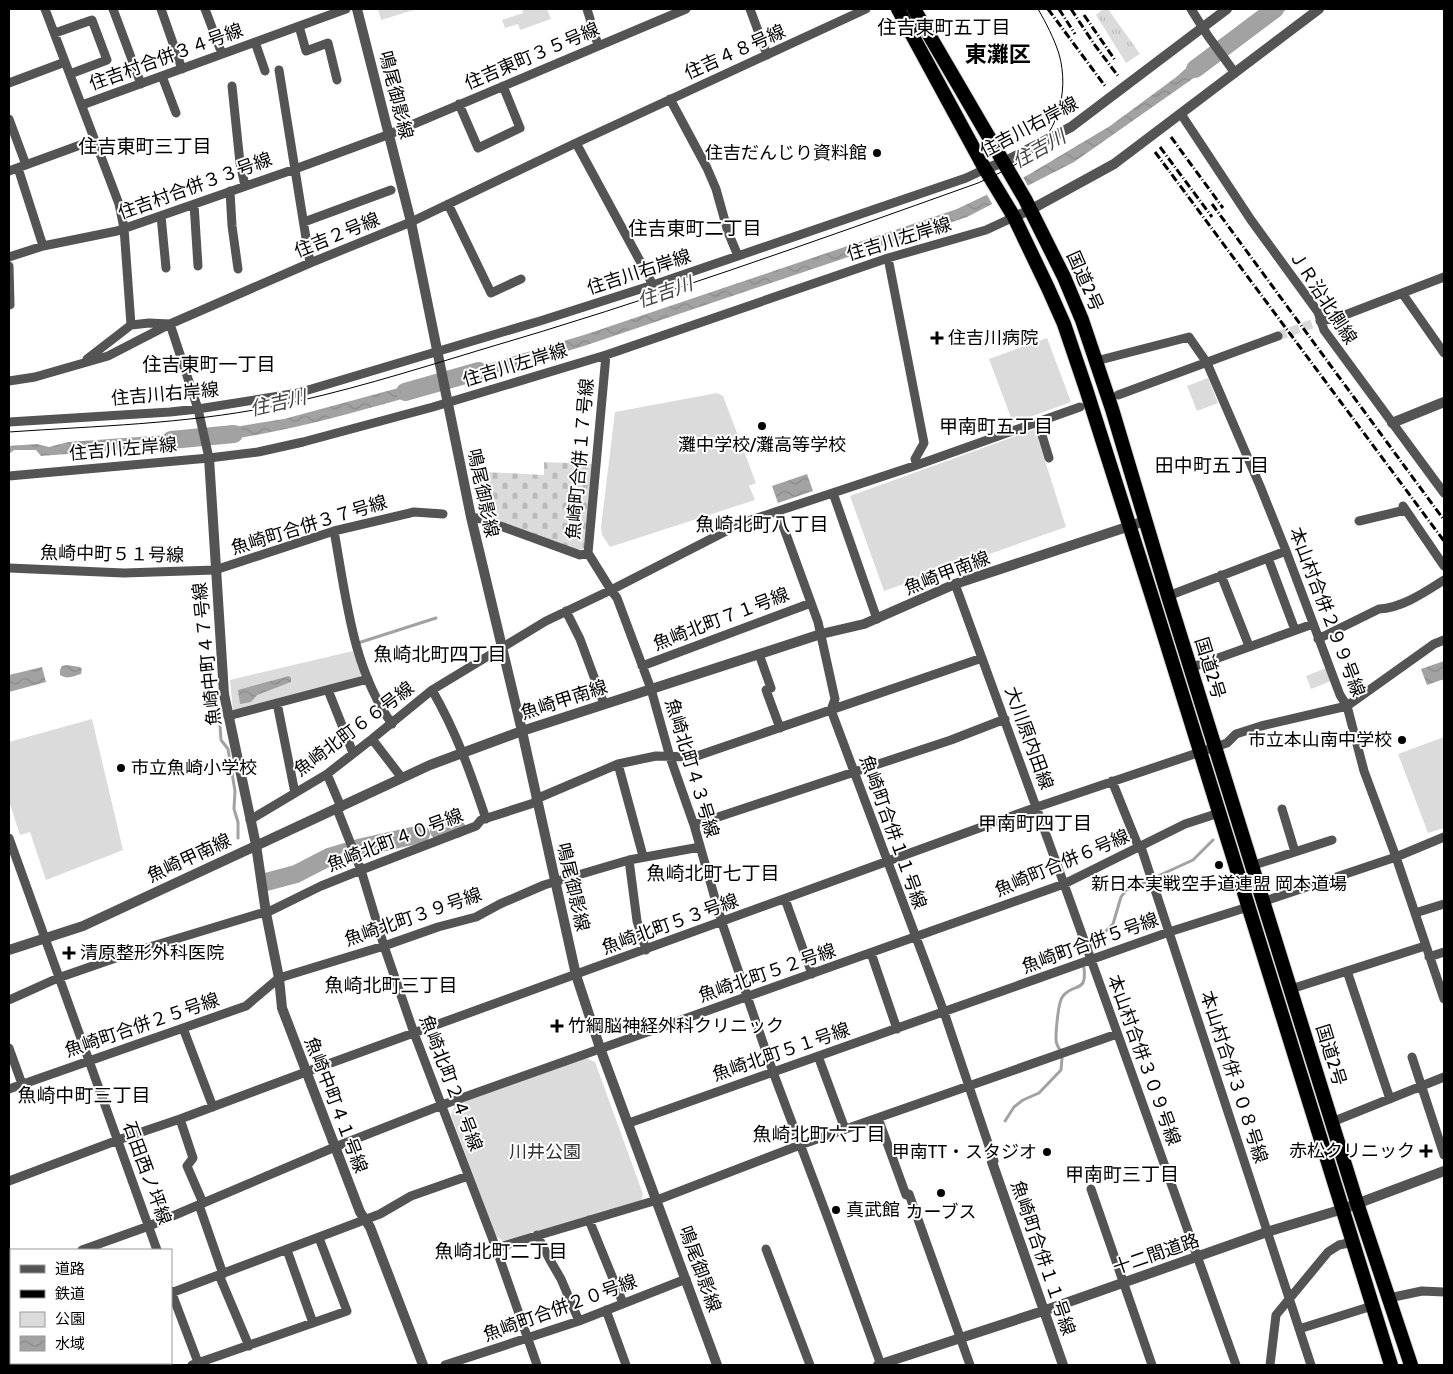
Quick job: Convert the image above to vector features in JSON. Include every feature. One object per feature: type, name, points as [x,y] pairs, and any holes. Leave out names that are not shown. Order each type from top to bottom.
[{"type":"highway","name":"国道2号","points":[[898,9],[1011,212],[1064,324],[1201,752],[1391,1365]]},
{"type":"highway","name":"国道2号","points":[[914,9],[1028,204],[1064,277],[1082,320],[1262,902],[1357,1203],[1411,1365]]},
{"type":"street","points":[[45,9],[119,204],[124,228],[130,325]]},
{"type":"street","points":[[113,9],[141,84]]},
{"type":"street","points":[[161,9],[182,69]]},
{"type":"street","points":[[205,9],[222,54]]},
{"type":"street","name":"住吉村合併３４号線","points":[[82,106],[346,9]]},
{"type":"street","name":"鳴尾御影線","points":[[357,9],[411,222],[471,518],[522,731],[576,975],[600,1048],[629,1122],[717,1365]]},
{"type":"street","points":[[587,9],[598,45]]},
{"type":"street","name":"住吉東町３５号線","points":[[390,134],[686,9]]},
{"type":"street","points":[[750,9],[767,55]]},
{"type":"street","name":"住吉４８号線","points":[[670,99],[866,9]]},
{"type":"street","points":[[1191,9],[1235,74]]},
{"type":"street","name":"住吉川右岸線","points":[[9,422],[198,409],[298,393],[653,285],[966,178],[989,175],[1007,167],[1071,127],[1146,71],[1206,31],[1227,9]]},
{"type":"street","points":[[1011,212],[1114,164],[1235,74],[1286,32],[1319,9]]},
{"type":"street","points":[[55,33],[92,20],[107,60],[70,74]]},
{"type":"street","points":[[298,26],[306,51],[328,44],[337,80]]},
{"type":"street","points":[[256,42],[266,72]]},
{"type":"street","points":[[9,83],[65,62]]},
{"type":"street","points":[[279,70],[310,263]]},
{"type":"street","points":[[162,76],[176,113]]},
{"type":"street","points":[[232,86],[240,163],[245,186]]},
{"type":"street","points":[[460,104],[478,148],[520,128],[503,86]]},
{"type":"street","points":[[670,99],[716,188],[728,232],[738,256]]},
{"type":"street","name":"住吉２号線","points":[[9,381],[35,377],[108,356],[170,324],[310,263],[411,222],[670,99]]},
{"type":"street","name":"ＪＲ沿北側線","points":[[1181,114],[1251,220],[1318,312],[1324,330],[1444,494]]},
{"type":"street","points":[[9,119],[18,168],[43,246]]},
{"type":"street","name":"住吉村合併３３号線","points":[[9,257],[43,246],[124,228],[390,134]]},
{"type":"street","points":[[18,168],[94,140]]},
{"type":"street","points":[[576,143],[653,285]]},
{"type":"street","points":[[304,222],[391,190]]},
{"type":"street","points":[[230,191],[232,226],[238,269]]},
{"type":"street","points":[[194,204],[198,266]]},
{"type":"street","points":[[448,204],[491,293],[521,279]]},
{"type":"street","name":"住吉川左岸線","points":[[9,476],[209,458],[258,452],[303,442],[606,355],[888,258],[986,230],[1011,212]]},
{"type":"street","points":[[161,216],[166,268]]},
{"type":"street","points":[[888,258],[924,443],[916,459],[917,465]]},
{"type":"street","points":[[9,266],[10,305]]},
{"type":"street","points":[[1320,321],[1337,318],[1444,277]]},
{"type":"street","points":[[1402,293],[1444,353]]},
{"type":"street","points":[[82,362],[119,336],[130,325],[150,322],[170,324],[198,409],[209,458]]},
{"type":"street","points":[[1118,395],[1278,336]]},
{"type":"street","name":"本山村合併２９９号線","points":[[1096,361],[1189,337],[1207,363],[1286,551],[1340,695],[1347,706],[1364,770],[1444,998]]},
{"type":"street","name":"魚崎町合併１７号線","points":[[606,355],[588,553],[610,590],[617,598],[642,666]]},
{"type":"street","points":[[1392,423],[1444,402]]},
{"type":"street","points":[[876,619],[833,493],[1080,407]]},
{"type":"street","points":[[1038,422],[1049,458]]},
{"type":"street","name":"魚崎中町４７号線","points":[[209,458],[224,694],[256,845]]},
{"type":"street","name":"魚崎北町６６号線","points":[[250,820],[328,774],[432,690],[546,620],[742,523],[833,493]]},
{"type":"street","points":[[1359,521],[1404,508],[1444,566]]},
{"type":"street","name":"魚崎町合併３７号線","points":[[215,570],[334,531],[414,512],[443,514]]},
{"type":"street","name":"魚崎町合併１１号線","points":[[778,512],[811,603],[820,634],[835,699],[832,710],[944,1012],[1043,1311],[1063,1365]]},
{"type":"street","points":[[471,518],[482,519],[580,555],[588,553]]},
{"type":"street","name":"魚崎甲南線","points":[[9,950],[83,926],[430,764],[522,731],[820,634],[864,624],[955,584],[1145,521]]},
{"type":"street","points":[[334,531],[355,644],[379,706],[392,724]]},
{"type":"street","points":[[1168,596],[1286,551]]},
{"type":"street","points":[[1268,558],[1295,630]]},
{"type":"street","name":"魚崎中町５１号線","points":[[9,568],[124,573],[215,570]]},
{"type":"street","points":[[1221,575],[1249,646]]},
{"type":"street","points":[[1318,639],[1379,609],[1388,609],[1420,595],[1444,580]]},
{"type":"street","name":"大川原内田線","points":[[955,584],[1005,718],[1090,960]]},
{"type":"street","name":"魚崎北町７１号線","points":[[642,666],[811,603]]},
{"type":"street","points":[[566,611],[580,639],[604,704]]},
{"type":"street","points":[[1190,668],[1313,624]]},
{"type":"street","points":[[1347,706],[1434,644],[1444,640]]},
{"type":"street","points":[[759,654],[771,688],[766,690],[780,728]]},
{"type":"street","name":"魚崎北町４０号線","points":[[9,1000],[58,978],[134,952],[266,913],[320,886],[476,826],[481,820],[537,800],[618,764],[656,756],[694,757],[982,658]]},
{"type":"street","name":"魚崎北町４３号線","points":[[642,666],[651,689],[670,757],[694,825],[722,922],[747,996],[880,1365]]},
{"type":"street","points":[[228,716],[368,679]]},
{"type":"street","points":[[328,690],[353,753]]},
{"type":"street","points":[[432,690],[445,712],[463,752],[486,818]]},
{"type":"street","points":[[277,703],[295,793]]},
{"type":"street","name":"魚崎北町５３号線","points":[[9,1181],[1112,781],[1227,743],[1236,734],[1261,726],[1347,706]]},
{"type":"street","points":[[694,825],[951,740],[1005,718]]},
{"type":"street","points":[[372,739],[402,778]]},
{"type":"street","points":[[618,764],[643,856]]},
{"type":"street","name":"魚崎北町２４号線","points":[[328,774],[414,1033],[496,1248],[537,1365]]},
{"type":"street","name":"本山村合併３０８号線","points":[[1112,781],[1139,848],[1142,850],[1311,1365]]},
{"type":"street","points":[[1282,809],[1295,852]]},
{"type":"street","name":"魚崎町合併６号線","points":[[916,938],[1064,884],[1185,824],[1220,813]]},
{"type":"street","name":"石田西ノ坪線","points":[[9,838],[157,1249]]},
{"type":"street","points":[[1262,902],[1396,857],[1444,838]]},
{"type":"street","points":[[1251,866],[1332,840]]},
{"type":"street","name":"魚崎中町４１号線","points":[[256,845],[282,1008],[335,1147],[365,1220],[370,1227],[423,1365]]},
{"type":"street","name":"魚崎北町３９号線","points":[[278,978],[384,946],[438,926],[476,917],[500,904],[556,882],[643,856],[700,847]]},
{"type":"street","points":[[629,860],[637,921],[646,950]]},
{"type":"street","points":[[785,899],[812,974]]},
{"type":"street","points":[[1415,913],[1444,904]]},
{"type":"street","name":"魚崎町合併５号線","points":[[944,1012],[1169,932],[1248,907]]},
{"type":"street","name":"魚崎北町５２号線","points":[[85,1249],[149,1226],[335,1147],[442,1105],[916,938]]},
{"type":"street","points":[[1291,989],[1426,946]]},
{"type":"street","points":[[1429,957],[1444,952]]},
{"type":"street","points":[[871,953],[898,1029]]},
{"type":"street","name":"本山村合併３０９号線","points":[[1090,960],[1236,1365]]},
{"type":"street","points":[[1347,971],[1390,1099]]},
{"type":"street","name":"魚崎町合併２５号線","points":[[9,1089],[246,1006],[278,978]]},
{"type":"street","name":"魚崎北町５１号線","points":[[629,1122],[944,1012]]},
{"type":"street","points":[[183,1028],[214,1107]]},
{"type":"street","points":[[496,1248],[657,1200],[800,1145],[1117,1034]]},
{"type":"street","points":[[1293,1048],[1307,1042]]},
{"type":"street","points":[[9,1048],[22,1084]]},
{"type":"street","points":[[818,1056],[845,1130]]},
{"type":"street","points":[[1412,1057],[1444,1155]]},
{"type":"street","points":[[1332,1122],[1444,1077]]},
{"type":"street","points":[[878,1118],[970,1365]]},
{"type":"street","points":[[180,1120],[193,1158],[187,1166],[201,1204],[221,1274],[248,1346]]},
{"type":"street","name":"十二間道路","points":[[880,1365],[1043,1311],[1267,1232],[1343,1209],[1444,1171]]},
{"type":"street","points":[[172,1292],[319,1238],[365,1220],[411,1196],[468,1176]]},
{"type":"street","points":[[1090,1189],[1152,1365]]},
{"type":"street","points":[[589,1220],[623,1303]]},
{"type":"street","points":[[538,1235],[561,1279],[579,1321]]},
{"type":"street","points":[[172,1295],[196,1364],[346,1311],[319,1238]]},
{"type":"street","points":[[1270,1365],[1276,1315],[1288,1298],[1328,1252],[1339,1245],[1353,1242]]},
{"type":"street","points":[[766,1249],[810,1365]]},
{"type":"street","points":[[287,1250],[313,1323]]},
{"type":"street","name":"魚崎町合併２０号線","points":[[449,1365],[579,1321],[686,1279]]},
{"type":"street","points":[[1390,1298],[1422,1290],[1444,1292]]},
{"type":"street","points":[[1299,1329],[1372,1306]]},
{"type":"street","points":[[606,1310],[626,1365]]},
{"type":"green space","points":[[378,9],[417,9],[381,20]]},
{"type":"green space","points":[[522,9],[547,9],[551,19],[520,30],[518,24],[505,28],[502,20],[523,13]]},
{"type":"green space","points":[[1103,9],[1108,9],[1140,54],[1126,63],[1096,15]]},
{"type":"green space","points":[[1047,338],[1071,402],[1013,423],[989,359]]},
{"type":"green space","points":[[1208,378],[1218,403],[1197,411],[1187,386]]},
{"type":"green space","points":[[717,393],[723,396],[756,483],[749,486],[755,500],[610,547],[602,535],[601,527],[615,412]]},
{"type":"green space","name":"灘中学校/灘高等学校","points":[[1035,429],[1066,527],[884,591],[850,496]]},
{"type":"green space","points":[[544,462],[593,464],[584,548],[578,551],[482,517],[487,472],[544,475]]},
{"type":"green space","points":[[353,651],[362,672],[359,679],[233,712],[230,680]]},
{"type":"green space","points":[[1326,668],[1331,681],[1311,689],[1306,676]]},
{"type":"green space","points":[[92,719],[123,850],[46,880],[30,832],[20,835],[9,801],[9,742]]},
{"type":"green space","points":[[1444,737],[1444,828],[1428,833],[1398,754]]},
{"type":"green space","name":"川井公園","points":[[586,1058],[595,1062],[643,1194],[641,1201],[503,1241],[496,1236],[451,1115],[455,1105]]},
{"type":"water","points":[[1262,9],[1287,9],[1233,50],[1224,37]]},
{"type":"water","points":[[1209,48],[1218,61],[1074,162],[967,217],[584,346],[455,385],[457,380],[455,374],[587,334],[957,209],[1028,175],[1110,126],[1175,78]]},
{"type":"water","points":[[428,380],[428,386],[431,391],[294,427],[211,442],[210,431],[284,419]]},
{"type":"water","points":[[194,433],[195,444],[41,456],[36,450],[14,450],[9,454],[9,446],[37,444],[49,447],[68,442]]},
{"type":"water","points":[[807,474],[813,491],[778,503],[772,486]]},
{"type":"water","points":[[1444,661],[1444,679],[1427,685],[1421,669]]},
{"type":"water","points":[[62,666],[80,667],[82,669],[81,674],[73,677],[60,675]]},
{"type":"water","points":[[42,667],[46,682],[9,692],[9,675]]},
{"type":"water","points":[[289,676],[291,682],[257,695],[251,702],[240,704],[238,690]]},
{"type":"pier","points":[[1022,175],[1029,188],[994,207],[986,193]]},
{"type":"waterway","name":"住吉川","points":[[1195,69],[1275,9]]},
{"type":"waterway","name":"住吉川","points":[[405,392],[479,371]]},
{"type":"waterway","name":"住吉川","points":[[171,440],[234,434]]},
{"type":"waterway","points":[[358,643],[436,618]]},
{"type":"waterway","points":[[219,711],[221,740],[228,749],[235,791],[234,809],[238,822],[238,838]]},
{"type":"waterway","points":[[439,831],[457,829]]},
{"type":"waterway","points":[[358,848],[421,834]]},
{"type":"waterway","points":[[1158,876],[1193,860],[1213,840]]},
{"type":"waterway","points":[[266,882],[296,874],[329,857],[346,852]]},
{"type":"waterway","points":[[1090,946],[1113,924],[1121,897],[1126,890],[1146,882]]},
{"type":"waterway","points":[[1060,1050],[1056,1039],[1061,999],[1071,989],[1082,985],[1084,981],[1084,968]]},
{"type":"waterway","points":[[1005,1121],[1014,1107],[1023,1100],[1039,1093],[1061,1070],[1062,1058]]},
{"type":"tunnel","points":[[1278,336],[1320,321]]},
{"type":"tram line","points":[[9,432],[140,424],[205,417],[238,413],[323,395],[402,374],[605,312],[792,249],[978,183],[1018,163],[1035,150],[1045,139],[1058,113],[1063,84],[1062,69],[1055,42],[1038,9]]},
{"type":"railway","points":[[1048,9],[1105,86]]},
{"type":"railway","points":[[1059,9],[1075,34]]},
{"type":"railway","points":[[1071,9],[1118,76]]},
{"type":"railway","points":[[1084,15],[1115,60]]},
{"type":"railway","points":[[1171,137],[1223,208]]},
{"type":"railway","points":[[1160,147],[1212,217]]},
{"type":"railway","points":[[1155,152],[1444,541]]},
{"type":"railway","points":[[1212,204],[1444,520]]},
{"type":"place","name":"住吉だんじり資料館","points":[[877,153]]},
{"type":"place","name":"住吉川病院","points":[[937,338]]},
{"type":"place","name":"灘中学校/灘高等学校","points":[[762,426]]},
{"type":"place","name":"市立本山南中学校","points":[[1402,740]]},
{"type":"place","name":"市立魚崎小学校","points":[[121,768]]},
{"type":"place","name":"新日本実戦空手道連盟 岡本道場","points":[[1219,865]]},
{"type":"place","name":"清原整形外科医院","points":[[69,953]]},
{"type":"place","name":"竹綱脳神経外科クリニック","points":[[557,1026]]},
{"type":"place","name":"赤松クリニック","points":[[1426,1151]]},
{"type":"place","name":"甲南TT・スタジオ","points":[[1047,1152]]},
{"type":"place","name":"カーブス","points":[[941,1193]]},
{"type":"place","name":"真武館","points":[[836,1210]]},
{"type":"district","name":"住吉東町五丁目","points":[[944,27]]},
{"type":"district","name":"東灘区","points":[[998,54]]},
{"type":"district","name":"住吉東町三丁目","points":[[145,146]]},
{"type":"district","name":"住吉東町二丁目","points":[[695,228]]},
{"type":"district","name":"住吉東町一丁目","points":[[209,364]]},
{"type":"district","name":"甲南町五丁目","points":[[996,426]]},
{"type":"district","name":"田中町五丁目","points":[[1212,465]]},
{"type":"district","name":"魚崎北町八丁目","points":[[762,524]]},
{"type":"district","name":"魚崎北町四丁目","points":[[440,654]]},
{"type":"district","name":"甲南町四丁目","points":[[1035,823]]},
{"type":"district","name":"魚崎北町七丁目","points":[[713,873]]},
{"type":"district","name":"魚崎北町三丁目","points":[[391,985]]},
{"type":"district","name":"魚崎中町三丁目","points":[[84,1095]]},
{"type":"district","name":"魚崎北町六丁目","points":[[819,1134]]},
{"type":"district","name":"甲南町三丁目","points":[[1122,1174]]},
{"type":"district","name":"魚崎北町二丁目","points":[[501,1251]]}]
